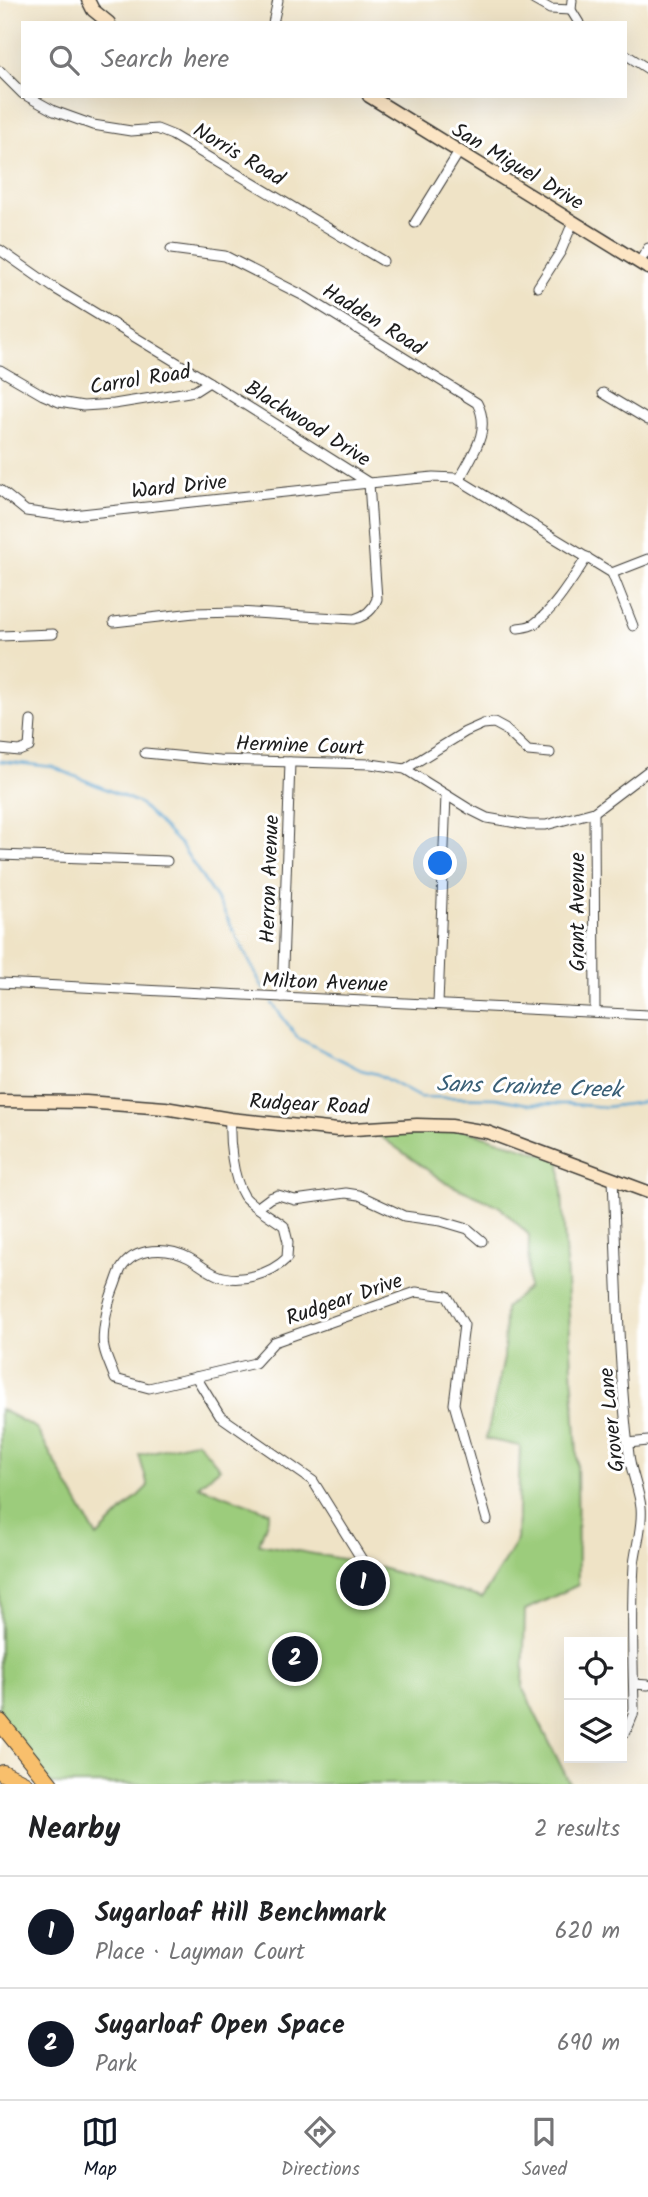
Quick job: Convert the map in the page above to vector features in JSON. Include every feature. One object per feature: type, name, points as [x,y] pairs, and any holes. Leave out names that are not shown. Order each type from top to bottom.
[{"type":"highway","points":[[0,1723],[50,1784]]},
{"type":"highway","points":[[5,1775],[25,1784]]},
{"type":"street","points":[[88,0],[93,10],[107,21]]},
{"type":"street","points":[[273,21],[278,0]]},
{"type":"street","points":[[534,0],[550,9],[571,5],[578,21]]},
{"type":"street","points":[[627,55],[648,69]]},
{"type":"street","name":"Norris Road","points":[[0,71],[21,91]]},
{"type":"street","name":"Norris Road","points":[[30,98],[54,111],[93,125],[131,131],[157,129],[172,135],[383,261]]},
{"type":"street","name":"San Miguel Drive","points":[[372,98],[644,266]]},
{"type":"street","points":[[415,223],[459,152]]},
{"type":"street","points":[[538,287],[561,251],[573,222]]},
{"type":"street","name":"Hadden Road","points":[[171,248],[225,256],[306,297],[477,403],[482,418],[482,436],[459,480]]},
{"type":"street","points":[[644,266],[648,248]]},
{"type":"street","name":"Blackwood Drive","points":[[0,250],[54,288],[369,483],[444,476],[459,480],[612,573]]},
{"type":"street","name":"Carrol Road","points":[[0,370],[43,396],[83,406],[114,404],[195,391],[209,382]]},
{"type":"street","points":[[603,393],[648,420]]},
{"type":"street","points":[[114,622],[194,613],[238,612],[360,618],[370,611],[377,599],[369,483]]},
{"type":"street","name":"Ward Drive","points":[[0,490],[26,511],[63,516],[369,483]]},
{"type":"street","points":[[518,628],[530,626],[542,617],[587,557]]},
{"type":"street","points":[[634,626],[612,573],[648,559]]},
{"type":"street","points":[[0,636],[53,634]]},
{"type":"street","points":[[0,749],[19,751],[29,747],[30,721]]},
{"type":"street","points":[[405,769],[483,724],[494,723],[506,729],[528,751],[550,753]]},
{"type":"street","name":"Hermine Court","points":[[145,753],[219,760],[371,764],[405,769],[487,818],[528,825],[546,825],[594,812]]},
{"type":"street","name":"Herron Avenue","points":[[282,997],[290,762]]},
{"type":"street","points":[[594,812],[648,771]]},
{"type":"street","points":[[438,1004],[446,795]]},
{"type":"street","name":"Grant Avenue","points":[[594,812],[595,1012]]},
{"type":"street","points":[[0,855],[167,861]]},
{"type":"street","name":"Milton Avenue","points":[[0,983],[648,1015]]},
{"type":"street","name":"Rudgear Road","points":[[0,1101],[86,1102],[165,1108],[230,1119],[338,1129],[451,1126],[487,1132],[648,1192]]},
{"type":"street","name":"Rudgear Drive","points":[[230,1119],[229,1136],[237,1179],[245,1198],[284,1226],[288,1242],[287,1258],[277,1268],[254,1276],[233,1278],[218,1276],[187,1257],[169,1250],[143,1252],[132,1257],[122,1268],[108,1301],[103,1347],[115,1379],[149,1388],[255,1363],[274,1342],[416,1292],[447,1296],[464,1325],[454,1405],[487,1520]]},
{"type":"street","name":"Grover Lane","points":[[613,1180],[629,1456],[641,1507],[632,1601],[633,1715],[627,1730]]},
{"type":"street","points":[[258,1207],[278,1195],[295,1200],[346,1193],[359,1195],[404,1216],[441,1221],[468,1229],[482,1241]]},
{"type":"street","points":[[196,1377],[220,1416],[313,1481],[364,1563]]},
{"type":"street","points":[[628,1443],[648,1441]]},
{"type":"street","points":[[634,1684],[648,1685]]},
{"type":"green space","points":[[451,1126],[560,1159],[577,1454],[578,1585],[525,1610],[523,1689],[570,1784],[50,1784],[0,1722],[0,1409],[36,1428],[97,1537],[148,1486],[139,1455],[197,1441],[220,1468],[198,1486],[270,1512],[259,1544],[364,1563],[482,1598],[517,1540],[520,1446],[486,1439],[504,1358],[505,1308],[528,1288],[529,1235],[499,1206],[446,1183],[370,1129]]},
{"type":"waterway","name":"Sans Crainte Creek","points":[[0,761],[53,767],[139,803],[181,845],[222,908],[264,990]]},
{"type":"waterway","name":"Sans Crainte Creek","points":[[272,1003],[298,1038],[361,1070],[377,1074],[419,1097],[496,1098],[527,1104],[606,1107],[648,1103]]},
{"type":"place","name":"Sugarloaf Hill Benchmark","points":[[363,1583]]},
{"type":"place","name":"Sugarloaf Open Space","points":[[295,1659]]}]
